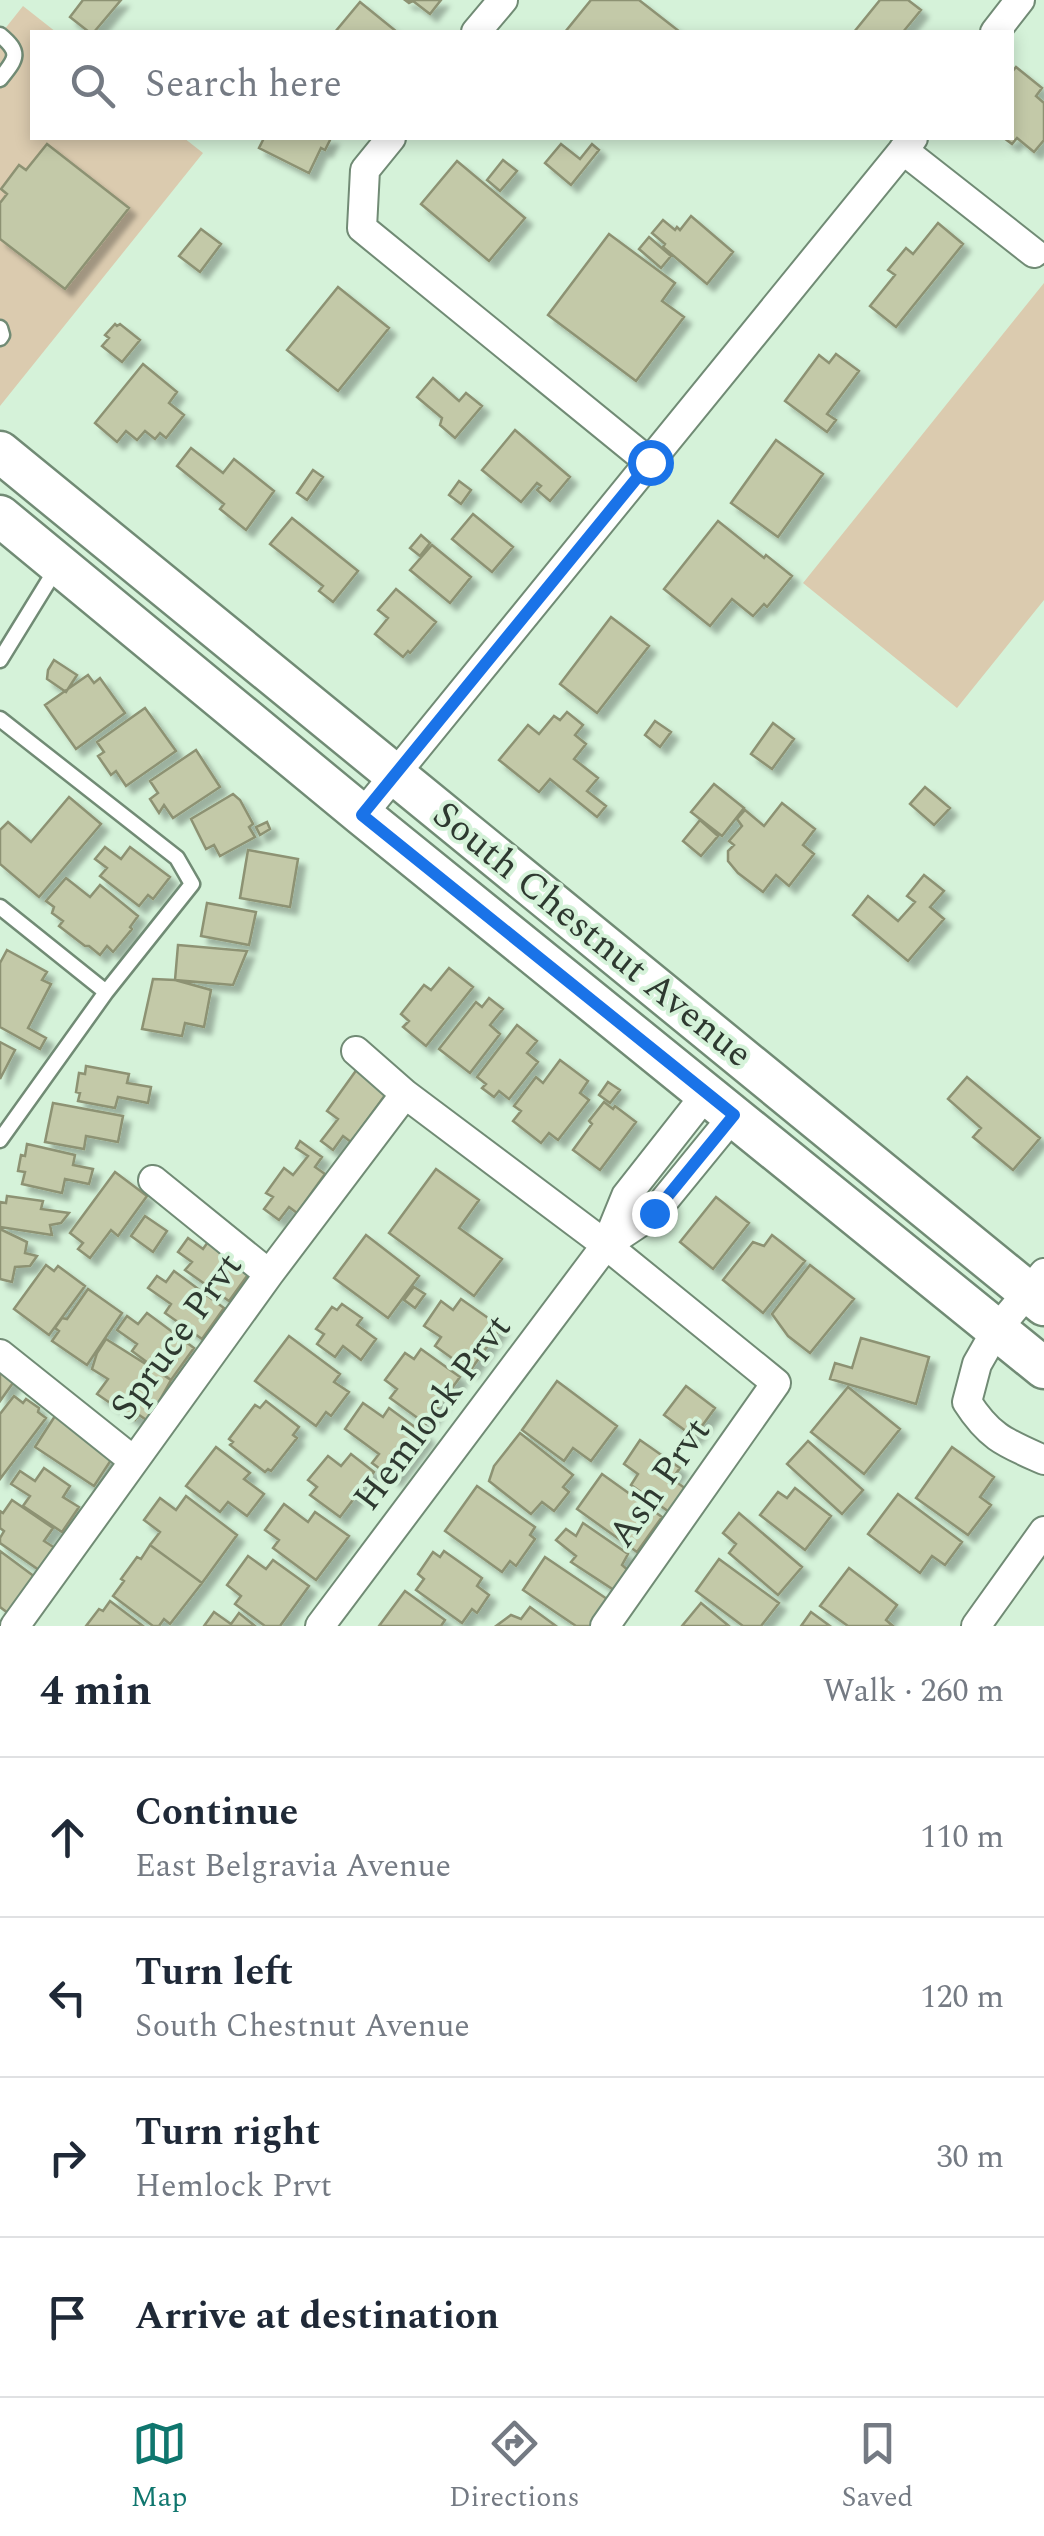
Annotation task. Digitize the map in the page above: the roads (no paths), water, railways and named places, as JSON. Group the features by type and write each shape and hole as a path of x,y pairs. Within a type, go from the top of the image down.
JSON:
{"main road":[{"name":"South Chestnut Avenue","path":"0,452 1039,1290"},
{"name":"South Chestnut Avenue","path":"0,516 1044,1368"}],"street":[{"path":"478,30 503,0"},
{"path":"997,30 1020,0"},
{"path":"390,140 365,170 362,228 650,462"},
{"path":"362,815 908,144 1034,253"},
{"path":"356,1051 405,1094 606,1245"},
{"name":"Spruce Prvt","path":"15,1626 269,1274 405,1094"},
{"name":"Hemlock Prvt","path":"320,1626 606,1245 626,1196 720,1104"},
{"path":"153,1180 269,1274"},
{"name":"Ash Prvt","path":"606,1245 776,1383 606,1626"},
{"path":"1039,1290 997,1330 977,1364 966,1402 981,1425 1004,1442 1044,1460"},
{"path":"0,1354 134,1461"},
{"path":"976,1626 1044,1531"}],"lane":[{"path":"0,35 15,51 11,65 0,79"},
{"path":"0,328 0,338"},
{"path":"0,660 60,564"},
{"path":"0,718 177,858 192,884 106,992 0,1140"},
{"path":"0,906 106,992"}]}
